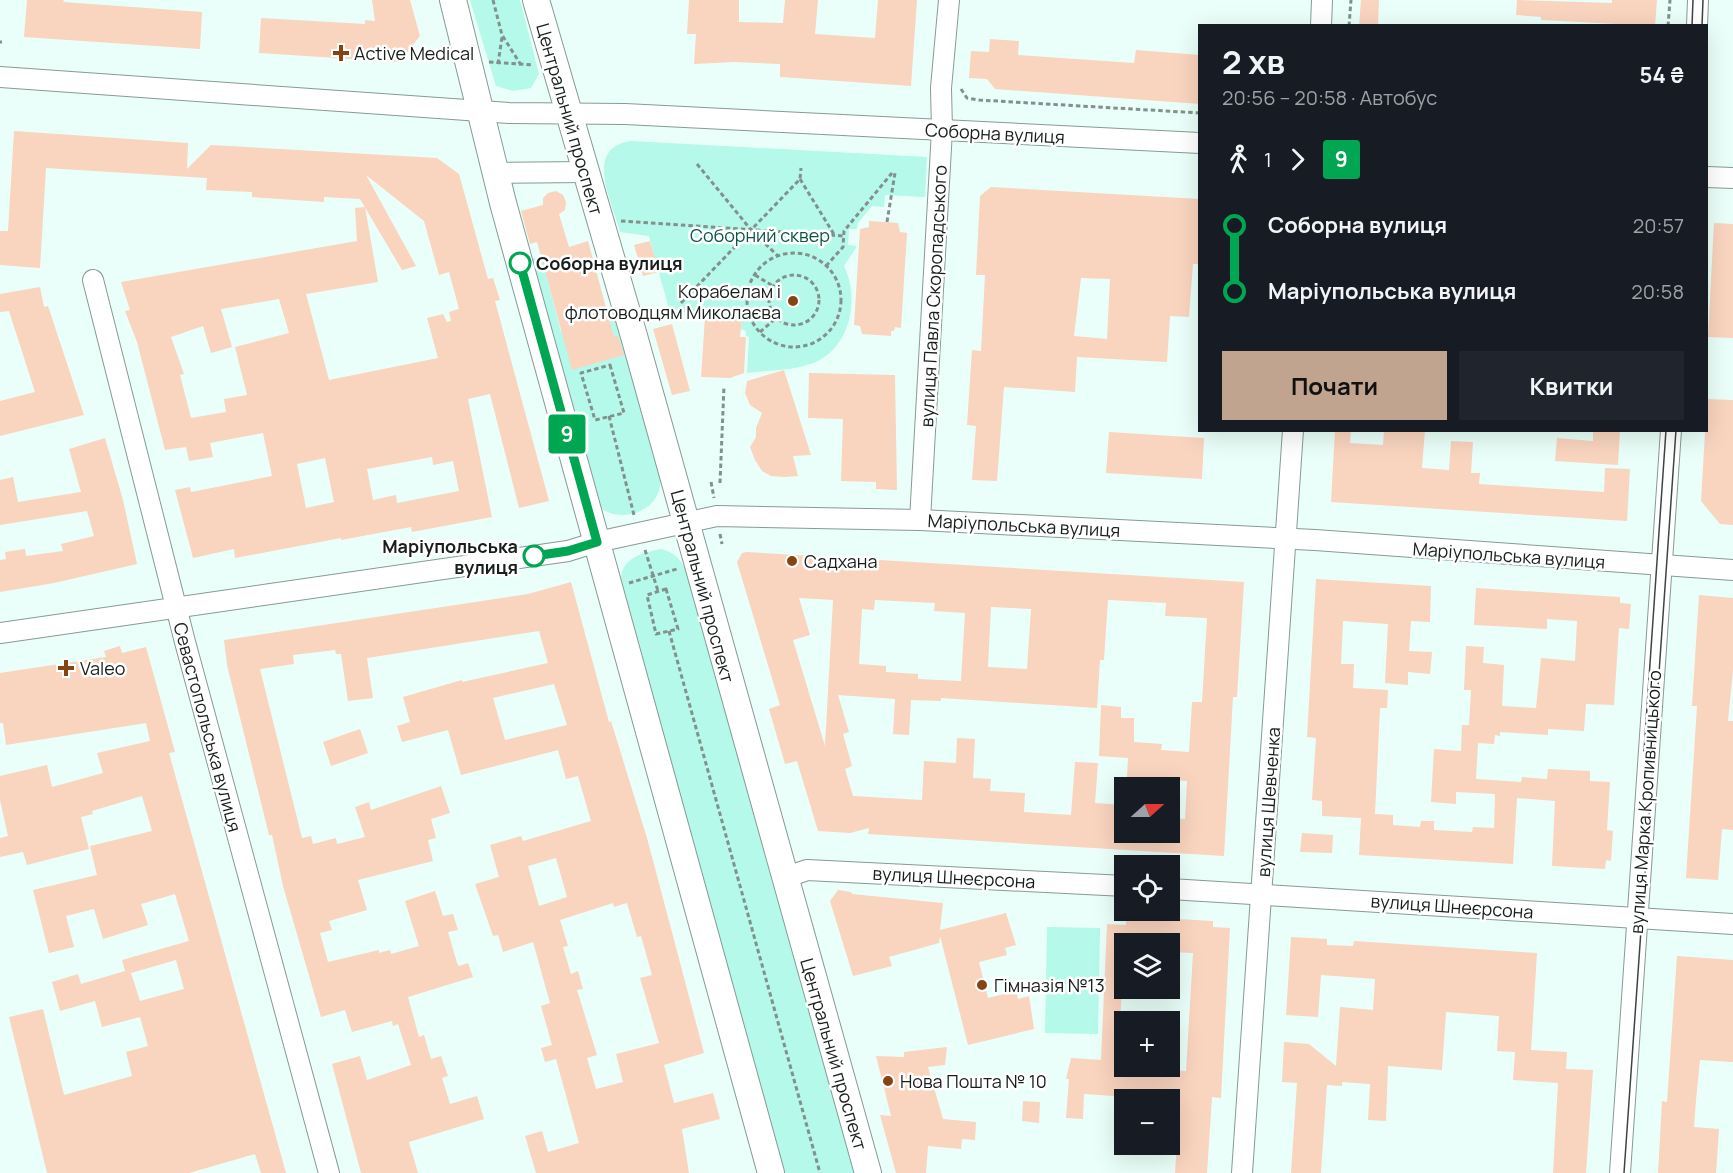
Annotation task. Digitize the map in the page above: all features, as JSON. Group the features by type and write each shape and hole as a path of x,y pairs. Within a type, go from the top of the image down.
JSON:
{"main road":[{"path":"453,0 495,173 771,1173"},
{"name":"Центральний проспект","path":"536,0 587,172 868,1173"}],"street":[{"name":"вулиця Павла Скоропадського","path":"920,520 942,130 941,88 949,0"},
{"path":"1321,24 1322,0"},
{"path":"1697,24 1698,0"},
{"name":"Соборна вулиця","path":"0,76 480,111 568,111 1198,144"},
{"path":"495,173 587,172"},
{"path":"1708,177 1733,178"},
{"name":"Севастопольська вулиця","path":"93,280 176,607 329,1173"},
{"name":"вулиця Шевченка","path":"1242,1173 1293,432"},
{"name":"вулиця Марка Кропивницького","path":"1620,1173 1671,432"},
{"name":"Маріупольська вулиця","path":"0,633 568,551 597,542 717,516 920,520 1286,539 1733,570"},
{"name":"вулиця Шнеєрсона","path":"784,878 807,870 1114,885"},
{"name":"вулиця Шнеєрсона","path":"1180,889 1733,924"}],"path":[{"path":"493,0 502,35 521,65"},
{"path":"1349,24 1351,0"},
{"path":"1668,24 1670,0"},
{"path":"498,64 502,35"},
{"path":"487,62 538,65"},
{"path":"961,89 967,98 980,100 1198,113"},
{"path":"697,164 752,231 777,256"},
{"path":"801,168 800,179 835,236"},
{"path":"826,266 843,247 844,231 894,173 888,222"},
{"path":"681,303 800,179"},
{"path":"621,221 844,236"},
{"path":"791,253 806,255 826,266 835,278 840,301 834,324 824,336 810,344 795,347 772,342 752,321 747,301 754,274 777,256 791,253"},
{"path":"754,274 774,286"},
{"path":"799,276 810,282 818,296 816,312 803,323 787,324 776,318 769,300 774,286 783,278 799,276"},
{"path":"760,332 776,318"},
{"path":"610,365 624,413 609,416 595,420 581,373 610,365"},
{"path":"720,483 724,386"},
{"path":"609,416 658,591"},
{"path":"621,586 685,567"},
{"path":"666,589 678,629 669,631 656,634 647,595 666,589"},
{"path":"669,631 820,1173"}],"green space":[{"path":"470,0 520,0 539,74 531,88 513,91 496,86"},
{"name":"Соборний сквер","path":"631,141 927,157 925,197 885,195 884,207 872,206 858,223 857,229 849,229 848,245 857,246 844,266 849,280 851,310 842,338 833,350 821,359 800,367 747,373 749,337 746,336 746,331 741,329 742,320 703,316 669,309 649,236 620,232 607,191 604,165 608,154 616,146"},
{"path":"541,256 561,332 615,317 660,479 655,499 640,511 620,515 601,508 531,259"},
{"path":"661,549 679,559 688,577 856,1173 784,1173 621,586 623,569 627,563 638,555"},
{"path":"1047,927 1100,928 1098,1034 1045,1033"}],"building":[{"path":"27,0 64,0 63,2 202,12 200,49 24,37"},
{"path":"372,0 410,0 420,36 399,62 259,53 261,18 365,24 365,20 375,21"},
{"path":"689,0 739,0 739,22 783,23 785,0 818,0 815,34 875,38 878,0 917,0 911,86 780,77 780,64 734,62 694,64 696,34 687,34"},
{"path":"1361,0 1379,0 1378,24 1359,24"},
{"path":"1517,0 1612,3 1612,0 1657,0 1655,24 1541,20 1541,17 1516,15"},
{"path":"990,39 1019,41 1018,55 1134,63 1136,50 1198,55 1198,104 995,89 987,79 969,78 971,51 989,52"},
{"path":"14,131 188,143 187,169 211,145 437,158 459,174 488,279 493,278 500,300 495,301 549,501 519,508 490,394 468,399 492,517 412,532 411,527 341,540 341,538 235,558 234,549 193,558 175,490 190,487 191,492 272,476 263,433 210,443 213,457 189,461 186,447 165,450 137,342 125,311 130,310 121,282 357,241 355,208 365,207 360,199 324,197 324,202 252,197 252,192 206,190 207,178 46,168 40,268 0,265 0,231 8,231","holes":["366,175 424,221 439,275 449,272 459,309 449,312 451,321 447,322 443,314 427,318 438,358 329,380 306,294 378,282 365,208 402,270 416,266","279,299 289,333 235,347 247,395 224,399 226,412 191,418 180,375 184,374 171,337 203,326 211,353 232,347 221,309","432,457 433,465 453,461 459,491 397,503 396,495 373,500 367,469","325,458 334,502 306,508 297,464"]},
{"path":"991,187 1198,199 1198,264 1193,264 1189,317 1170,316 1167,362 1077,357 1075,392 1004,387 997,481 972,480 976,426 967,425 972,350 981,351 985,275 976,275 980,196","holes":["1081,278 1110,279 1107,339 1074,336"]},
{"path":"556,191 563,195 566,202 565,210 559,214 569,247 588,241 614,337 618,336 624,355 572,370 537,242 530,244 521,211 543,205 543,198 548,193"},
{"path":"869,221 898,223 900,232 907,233 901,328 895,327 894,331 891,331 891,336 862,334 860,326 854,325 860,229 869,227"},
{"path":"1714,223 1733,224 1733,338 1708,337"},
{"path":"650,241 659,272 643,276 634,245"},
{"path":"40,287 44,307 48,306 84,415 0,436 0,401 35,392 9,311 0,312 0,294"},
{"path":"705,317 742,320 740,337 746,337 744,373 730,378 701,377"},
{"path":"672,324 690,391 672,395 653,329"},
{"path":"784,370 811,455 793,456 798,476 784,477 771,476 762,471 755,460 750,447 756,437 756,428 762,413 750,405 745,393 747,381"},
{"path":"809,373 895,375 897,490 876,489 876,482 841,481 843,419 808,418"},
{"path":"1708,399 1733,400 1733,525 1720,524 1701,501 1705,432 1708,432"},
{"path":"1109,432 1204,438 1202,479 1106,473"},
{"path":"1335,432 1351,432 1350,443 1383,445 1384,432 1425,432 1422,468 1449,470 1451,441 1473,442 1471,473 1480,473 1479,484 1604,492 1605,468 1630,469 1627,521 1331,502"},
{"path":"1593,432 1620,432 1618,465 1555,461 1557,438 1593,441"},
{"path":"105,438 123,500 137,564 54,583 0,592 0,560 6,559 5,552 25,549 26,556 63,551 61,544 94,536 87,511 0,525 0,480 13,477 18,502 81,492 69,449"},
{"path":"747,552 1244,582 1237,697 1233,697 1224,856 868,834 869,828 850,833 818,831 797,761 785,764 769,709 780,705 737,562 742,553","holes":["799,598 833,600 825,746 793,640 810,635","875,600 935,603 934,611 965,613 961,681 918,679 918,674 886,672 886,666 859,664 862,609 874,610","1108,600 1166,603 1165,616 1207,618 1202,702 1192,702 1189,752 1161,750 1162,744 1134,742 1134,718 1121,718 1121,707 1101,705 1099,756 1128,758 1127,777 1180,777 1180,781 1187,781 1185,819 1180,819 1180,843 1114,843 1114,804 1095,803 1098,763 1075,762 1071,815 1024,812 1025,793 990,791 991,779 973,778 975,739 957,738 956,763 924,761 922,800 853,796 845,769 852,766 843,734 849,732 838,695 895,699 893,734 909,735 911,700 941,701 941,698 1097,708 1100,660 1104,660","991,607 1031,609 1027,669 988,667"]},
{"path":"1316,579 1431,586 1430,622 1411,621 1409,651 1432,652 1430,674 1408,672 1408,685 1385,683 1388,624 1343,621 1341,664 1354,664 1353,688 1388,690 1387,708 1380,708 1375,814 1393,815 1393,825 1420,827 1421,821 1434,821 1434,830 1472,832 1473,827 1494,828 1495,794 1456,792 1456,804 1431,802 1434,749 1461,751 1462,725 1469,725 1471,690 1464,690 1466,646 1484,647 1483,663 1504,665 1502,706 1536,708 1541,658 1575,661 1577,621 1547,619 1547,629 1474,625 1476,588 1620,597 1620,603 1631,604 1629,629 1619,628 1614,705 1586,704 1584,731 1548,729 1548,735 1500,732 1500,736 1495,735 1494,744 1478,743 1476,779 1521,782 1522,777 1547,779 1548,769 1590,771 1590,781 1610,782 1607,830 1613,831 1611,861 1606,860 1605,869 1552,866 1555,801 1517,798 1513,864 1359,855 1361,818 1322,816 1322,801 1312,800 1316,738 1307,737"},
{"path":"571,582 609,722 611,721 647,838 704,1053 664,1065 674,1103 713,1093 720,1119 682,1129 689,1173 536,1173 525,1136 542,1131 548,1152 579,1143 556,1059 545,1062 541,1048 552,1045 541,1006 550,1003 533,942 503,952 498,935 493,936 475,884 499,877 490,845 521,836 523,841 591,821 578,776 566,779 558,750 461,775 448,730 402,742 397,726 410,722 403,697 462,680 462,682 548,663 539,631 367,658 373,698 348,701 341,654 336,654 335,650 293,655 294,664 260,669 302,838 311,836 313,844 336,838 337,844 365,837 355,807 369,802 371,810 441,786 450,813 431,819 436,838 428,840 433,861 358,880 367,910 329,921 332,930 320,933 328,962 379,950 379,953 390,950 391,954 419,946 405,901 435,891 443,916 453,914 458,930 448,932 457,963 459,966 468,963 473,977 408,997 419,1037 424,1035 431,1059 441,1056 448,1076 442,1078 450,1104 477,1096 484,1119 409,1142 418,1173 361,1173 332,1064 360,1056 367,1080 411,1065 398,1024 393,1026 392,1021 352,1032 345,1010 321,1017 283,886 272,835 269,835 227,665 224,640 528,594","holes":["554,684 567,725 505,740 493,698","556,858 567,897 539,906 528,866","613,903 614,907 627,903 637,937 641,936 652,975 640,978 659,1043 616,1054 623,1082 596,1089 587,1058 597,1055 577,990 583,989 578,971 571,974 563,947 568,946 560,920"]},
{"path":"1699,595 1733,598 1733,670 1728,721 1733,721 1733,830 1722,829 1718,880 1686,878 1697,706 1692,706"},
{"path":"120,646 122,653 146,647 175,752 169,753 286,1173 261,1173 255,1154 189,1173 47,1173 9,1017 43,1009 64,1095 132,1076 126,1052 148,1046 140,1017 102,1027 95,1001 60,1011 52,982 78,974 81,984 125,971 122,960 189,941 175,894 141,904 148,925 103,939 94,909 66,916 74,947 49,953 33,890 97,875 90,846 152,831 142,796 92,811 93,814 81,817 89,849 27,865 23,852 0,857 0,838 8,836 0,800 0,776 47,765 52,787 103,773 97,753 150,741 146,723 6,745 3,723 0,723 0,673 106,657 104,651","holes":["176,960 184,989 140,1001 131,973"]},
{"path":"360,729 368,753 331,766 323,742"},
{"path":"1302,833 1333,835 1332,853 1300,852"},
{"path":"838,890 852,894 943,903 940,930 1006,913 1016,945 1005,948 1007,955 979,962 988,998 1016,991 1018,999 1029,996 1034,1029 968,1045 940,936 939,943 889,957 892,966 853,976 830,901"},
{"path":"1180,919 1213,921 1213,927 1230,928 1221,1098 1212,1097 1207,1173 1175,1173 1176,1155 1180,1155 1180,1089 1114,1089 1114,1096 1084,1094 1083,1119 1066,1118 1069,1079 1066,1079 1071,1058 1101,1060 1107,924 1126,925 1126,921 1180,921","holes":["1114,933 1180,933 1180,952 1193,953 1186,1071 1180,1071 1180,1077 1114,1077 1114,1011 1121,1011 1121,999 1114,999"]},
{"path":"1291,937 1327,939 1327,945 1353,946 1354,941 1537,953 1531,1050 1567,1052 1566,1069 1593,1070 1586,1173 1553,1173 1558,1083 1513,1080 1515,1052 1497,1051 1499,1016 1446,1012 1442,1070 1388,1066 1386,1121 1368,1120 1370,1084 1342,1082 1342,1086 1327,1085 1321,1173 1291,1173 1297,1083 1282,1082 1284,1042 1309,1044 1336,1066 1340,1007 1373,1010 1375,979 1321,975 1318,1017 1286,1015"},
{"path":"1677,956 1733,960 1733,1062 1700,1060 1696,1100 1694,1127 1719,1129 1716,1173 1658,1173 1662,1101 1667,1102"},
{"path":"947,1047 945,1065 928,1067 943,1119 976,1122 975,1140 962,1139 961,1149 928,1146 926,1173 896,1173 880,1115 891,1116 876,1056 904,1057 904,1052"},
{"path":"1023,1101 1040,1102 1039,1123 1022,1121"}],"tram line":[{"path":"1692,24 1693,0"},
{"path":"1702,24 1703,0"},
{"path":"1644,751 1666,432"},
{"path":"1624,1173 1676,432"}],"bus line":[{"name":"9","path":"520,263 597,542 568,551 534,556"}],"place":[{"name":"Active Medical","path":"341,53"},
{"name":"Соборна вулиця","path":"520,263"},
{"name":"Корабелам і флотоводцям Миколаєва","path":"793,301"},
{"name":"Маріупольська вулиця","path":"534,556"},
{"name":"Садхана","path":"792,561"},
{"name":"Valeo","path":"66,668"},
{"name":"Гімназія №13","path":"982,985"},
{"name":"Нова Пошта № 10","path":"888,1081"}]}
